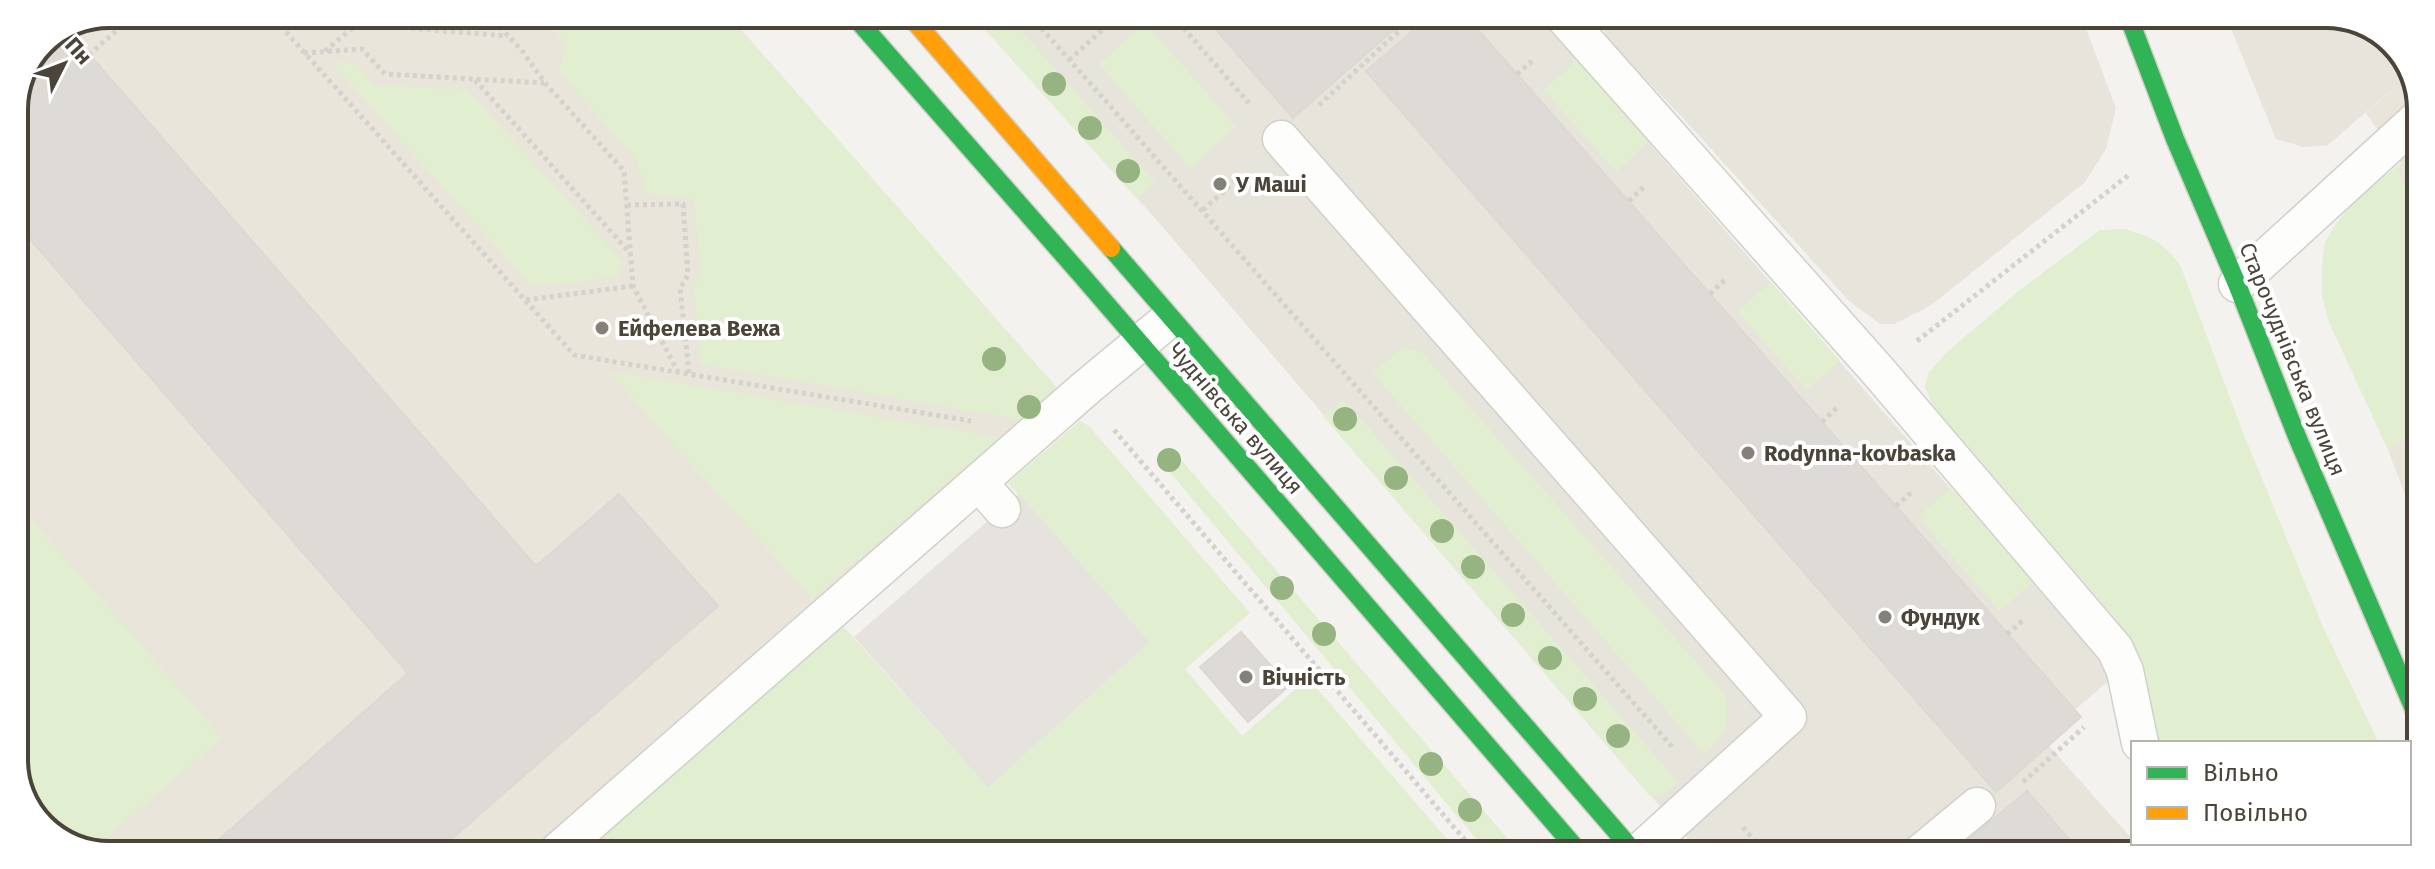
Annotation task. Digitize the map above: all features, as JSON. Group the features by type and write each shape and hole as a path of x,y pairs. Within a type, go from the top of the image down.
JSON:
{"main road":[{"name":"Чуднівська вулиця","path":"864,28 1570,841"},
{"name":"Чуднівська вулиця","path":"920,28 1626,841"},
{"name":"Старочуднівська вулиця","path":"2133,28 2298,439 2407,693"}],"lane":[{"path":"1574,28 1878,371 2115,649 2125,671 2140,741"},
{"path":"2237,284 2407,129"},
{"path":"1281,139 1788,717 1649,841"},
{"path":"570,841 990,496 1037,432 1172,316"},
{"path":"1935,841 1977,806"}],"path":[{"path":"89,55 119,28"},
{"path":"282,28 574,355 1037,432"},
{"path":"324,51 352,28"},
{"path":"407,28 508,36"},
{"path":"501,28 624,171 633,286 678,373"},
{"path":"1041,28 1682,758"},
{"path":"1069,60 1105,28"},
{"path":"1184,28 1281,139"},
{"path":"304,53 362,49 385,74 545,83"},
{"path":"474,79 631,254"},
{"path":"1878,371 2175,139"},
{"path":"627,205 683,204 688,275 680,288 689,373"},
{"path":"526,300 633,286"},
{"path":"1082,392 1466,841"},
{"path":"1977,806 2000,801 2129,688"},
{"path":"1739,822 1754,841"}],"shaded area":[{"path":"109,28 739,28 1057,388 1057,394 731,683 547,841 109,841 73,833 52,817 34,791 28,765 28,109 34,78 52,52 78,34"},
{"path":"984,28 1435,28 1438,32 1442,28 1549,28 2107,668 2111,679 2042,738 2131,841 1690,841 1153,216"},
{"path":"1603,28 2086,28 2116,108 2106,149 2085,182 1930,306 1894,324 1880,324 1849,301 1608,40"},
{"path":"2231,28 2326,28 2352,32 2375,45 2399,73 2402,81 2328,145 2304,147 2276,139"},
{"path":"2402,81 2407,104 2407,192 2398,172 2401,163 2366,113"},
{"path":"2407,437 2407,499 2388,450"},
{"path":"1019,494 1150,642 988,788 854,637"}],"green space":[{"path":"552,28 739,28 1057,388 1022,420 700,364 694,287 701,274 694,199 646,194 637,161 559,71 565,43"},
{"path":"984,28 1019,28 1155,182 1137,199"},
{"path":"1139,28 1149,28 1236,126 1191,169 1099,64"},
{"path":"1577,60 1649,141 1616,172 1544,90"},
{"path":"331,62 356,64 375,85 468,90 624,263 617,277 532,287"},
{"path":"2401,163 2398,172 2407,192 2407,436 2388,450 2329,322 2322,296 2325,242 2337,222 2358,198"},
{"path":"2124,229 2143,235 2169,251 2181,267 2244,435 2324,629 2378,741 2156,741 2129,640 2115,618 1932,404 1925,387 1929,372 1947,352 2020,290 2100,230"},
{"path":"1771,282 1840,361 1807,390 1738,312"},
{"path":"1403,347 1421,352 1726,696 1725,729 1704,754 1373,373"},
{"path":"608,371 1000,437 812,599"},
{"path":"1344,400 1678,782 1661,794 1649,795 1323,416"},
{"path":"1080,421 1089,426 1250,613 1185,669 1242,736 1308,678 1449,841 595,841 843,626 988,788 1150,642 1008,483"},
{"path":"1171,448 1510,841 1478,841 1158,458"},
{"path":"1951,488 2033,582 2000,611 1918,517"},
{"path":"28,515 222,738 104,840 73,833 45,809 34,791 28,765"}],"building":[{"path":"1214,28 1395,28 1293,118"},
{"path":"1416,28 1477,28 2081,717 1996,792 1366,71"},
{"path":"74,36 536,566 619,494 718,606 449,841 217,841 408,673 28,237 30,93 42,64 52,52"},
{"path":"1241,632 1289,686 1248,722 1200,667"},
{"path":"2027,791 2071,841 1967,841"}],"traffic: fast":[{"path":"865,28 1570,841"},
{"path":"2133,28 2298,439 2407,693"},
{"path":"1111,248 1625,841"}],"traffic: slow":[{"path":"920,28 1111,248"}],"place":[{"name":"У Маші","path":"1220,184"},
{"name":"Ейфелева Вежа","path":"602,328"},
{"name":"Rodynna-kovbaska","path":"1748,453"},
{"name":"Фундук","path":"1885,617"},
{"name":"Вічність","path":"1246,677"}]}
